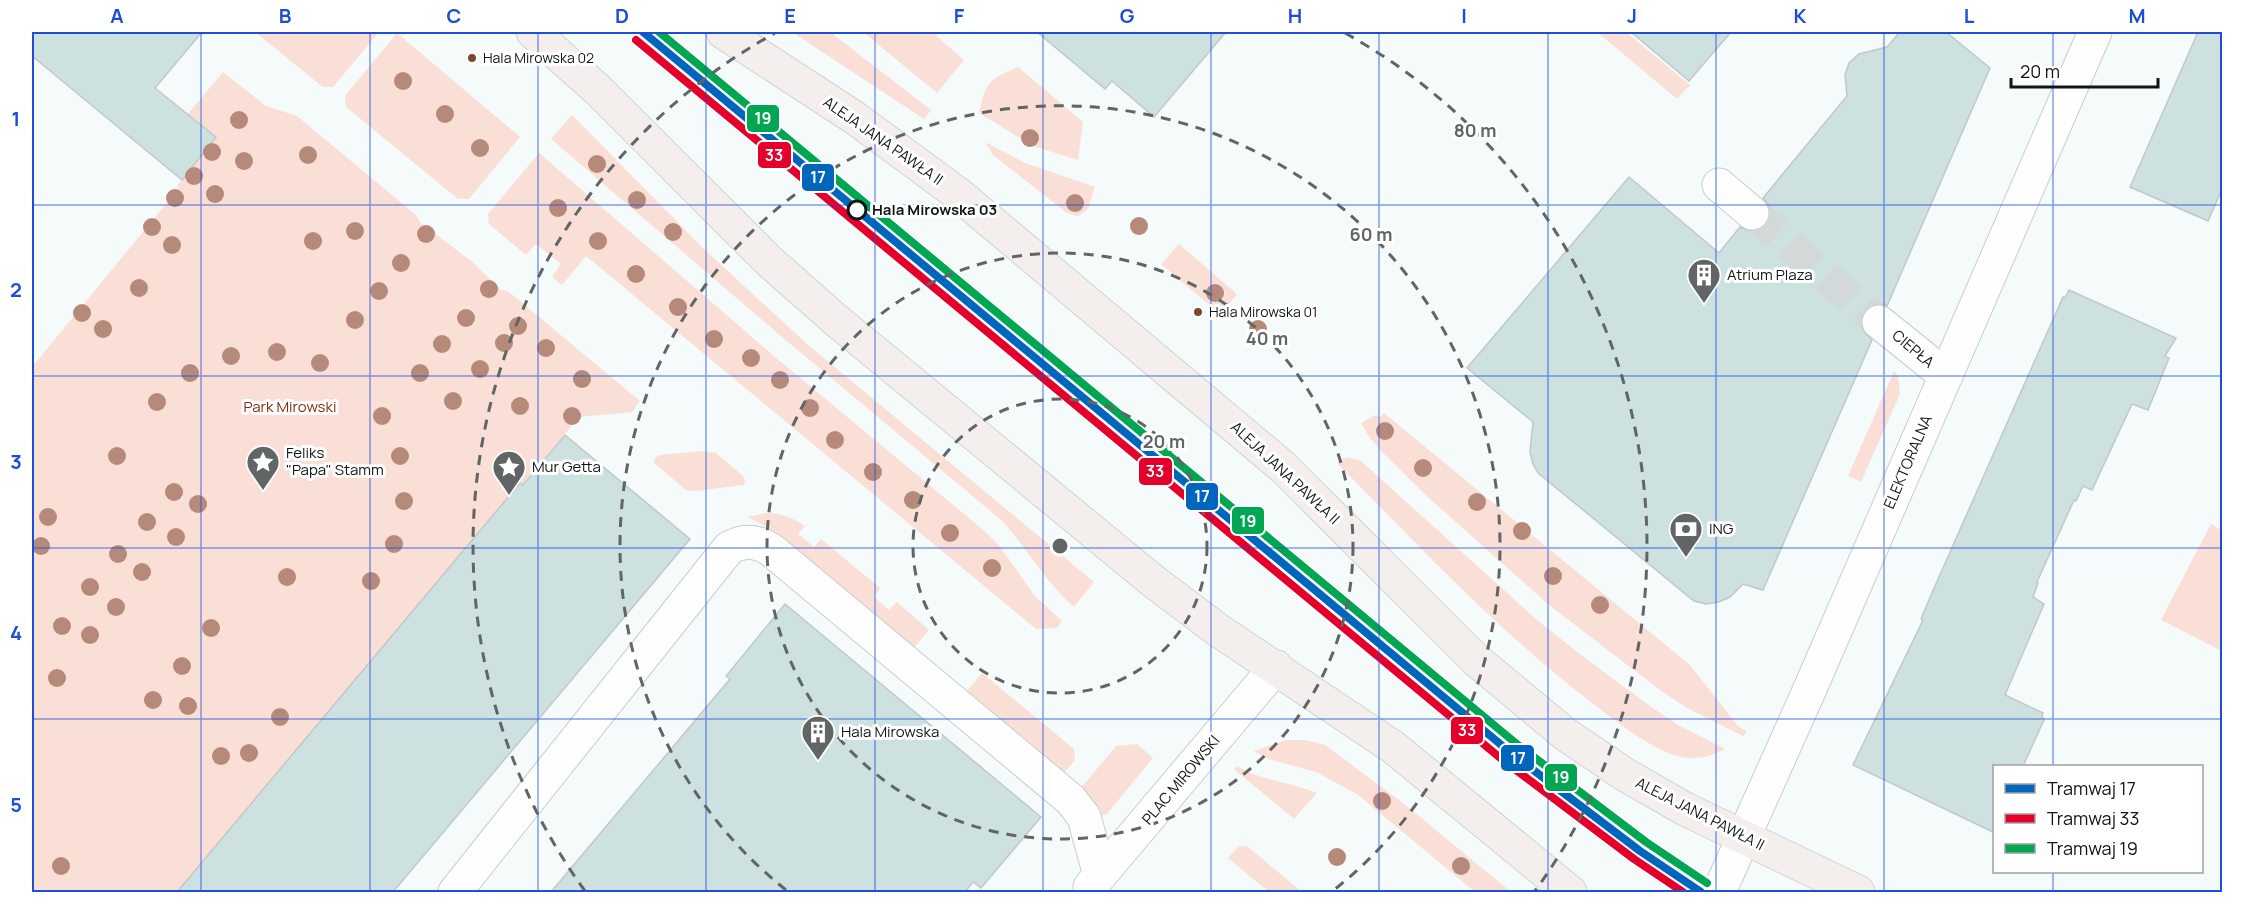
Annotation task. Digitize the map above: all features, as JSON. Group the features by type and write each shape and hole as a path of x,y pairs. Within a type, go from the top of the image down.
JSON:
{"main road":[{"path":"533,32 589,82 727,220 801,290 1153,581 1218,630 1393,747 1570,892"},
{"name":"ALEJA JANA PAWŁA II","path":"723,32 855,118 958,194 1283,467 1475,659 1540,714 1596,756 1654,792 1858,892"}],"street":[{"name":"ELEKTORALNA","path":"1719,892 2095,32"},
{"path":"1719,185 1752,213"},
{"name":"CIEPŁA","path":"1880,321 1946,376"},
{"path":"455,892 729,548 736,544 755,542 766,546 784,560 1071,800 1084,817 1092,884"},
{"name":"PLAC MIROWSKI","path":"1092,884 1276,667"}],"green space":[{"path":"255,32 379,32 333,87 323,87"},
{"path":"792,32 830,32 931,110 924,119"},
{"path":"863,32 932,32 964,60 937,93"},
{"path":"1597,32 1626,32 1690,85 1677,99"},
{"path":"397,33 520,137 469,199 458,199 346,107 345,96"},
{"path":"1018,67 1083,122 1078,160 1033,146 979,113 984,94 990,83 1000,75"},
{"name":"Park Mirowski","path":"223,72 266,106 297,116 416,215 421,223 471,261 500,289 509,292 640,401 632,412 579,417 522,485 520,483 177,892 32,892 32,367 179,188 177,186 216,138 190,116 166,140"},
{"path":"572,115 704,249 808,345 1094,582 1074,607 1063,597 1000,519 788,342 551,139"},
{"path":"985,142 1025,163 1095,187 1088,209 1078,216 1067,213 993,155"},
{"path":"539,153 775,357 981,528 999,545 1034,595 1062,621 1057,628 1036,629 586,256 562,285 552,277 561,264 536,244 526,255 489,224 488,214"},
{"path":"1179,244 1237,294 1221,315 1161,264"},
{"path":"1894,371 1898,376 1900,394 1861,482 1848,476"},
{"path":"1384,413 1690,665 1738,726 1747,732 1743,736 1687,708 1549,605 1429,498 1382,452 1361,423 1376,415 1380,417"},
{"path":"702,451 716,453 742,475 745,480 744,485 686,490 654,463 655,458 660,455"},
{"path":"1346,457 1361,461 1537,620 1585,658 1678,725 1725,749 1714,754 1690,758 1665,752 1643,740 1592,703 1524,647 1429,557 1337,463"},
{"path":"766,513 786,516 805,526 798,534 814,547 821,539 880,588 874,597 889,610 897,602 929,630 913,649 767,527 747,517"},
{"path":"2211,524 2222,531 2222,651 2161,620"},
{"path":"982,673 1074,749 1075,760 1062,775 964,694"},
{"path":"1286,740 1305,740 1325,745 1403,803 1511,892 1475,892 1357,794 1316,772 1268,759 1254,751"},
{"path":"1137,744 1153,758 1107,814 1100,816 1081,788 1116,746"},
{"path":"1237,766 1256,775 1317,793 1294,819 1234,769"},
{"path":"1247,846 1302,892 1269,892 1228,858 1238,847"}],"building":[{"path":"32,32 202,32 155,88 216,137 182,180 32,56"},
{"path":"1037,32 1226,32 1154,117 1112,81 1105,89"},
{"path":"1631,32 1731,32 1689,81"},
{"name":"Atrium Plaza","path":"1900,32 1946,32 1990,68 1887,306 1881,303 1872,305 1865,310 1861,319 1862,329 1872,340 1763,590 1743,584 1730,597 1719,602 1706,604 1694,601 1538,473 1530,452 1533,422 1467,368 1629,177 1719,253 1740,227 1749,231 1759,230 1766,226 1770,217 1770,207 1763,198 1847,96 1845,75 1849,63 1859,54 1887,47"},
{"path":"2198,32 2223,32 2223,187 2208,221 2130,187"},
{"path":"2069,290 2176,338 2165,356 2169,358 2148,410 2132,404 2092,490 2083,486 2076,501 2074,500 2037,582 2033,597 2044,604 2005,695 2043,713 2044,720 2023,765 1993,765 1993,832 1853,765 1923,620 1921,619 1931,595 2063,297 2065,298"},
{"path":"565,435 690,539 393,892 177,892 520,483 523,485"},
{"name":"Hala Mirowska","path":"785,604 1041,817 981,888 973,882 965,892 551,892 730,679 726,676"}],"tunnel":[{"path":"1752,213 1879,322"}],"tram line":[{"name":"17","path":"643,32 1511,753 1640,851 1701,892"},
{"name":"19","path":"659,32 1518,745 1646,842 1707,883"},
{"name":"33","path":"636,40 1504,761 1634,859 1683,892"}],"place":[{"name":"Hala Mirowska 02","path":"472,58"},
{"name":"Hala Mirowska 03","path":"857,210"},
{"name":"Atrium Plaza","path":"1704,304"},
{"name":"Hala Mirowska 01","path":"1198,312"},
{"name":"Feliks \"Papa\" Stamm","path":"263,491"},
{"name":"Mur Getta","path":"509,496"},
{"name":"ING","path":"1686,558"},
{"name":"Hala Mirowska","path":"818,761"}]}
